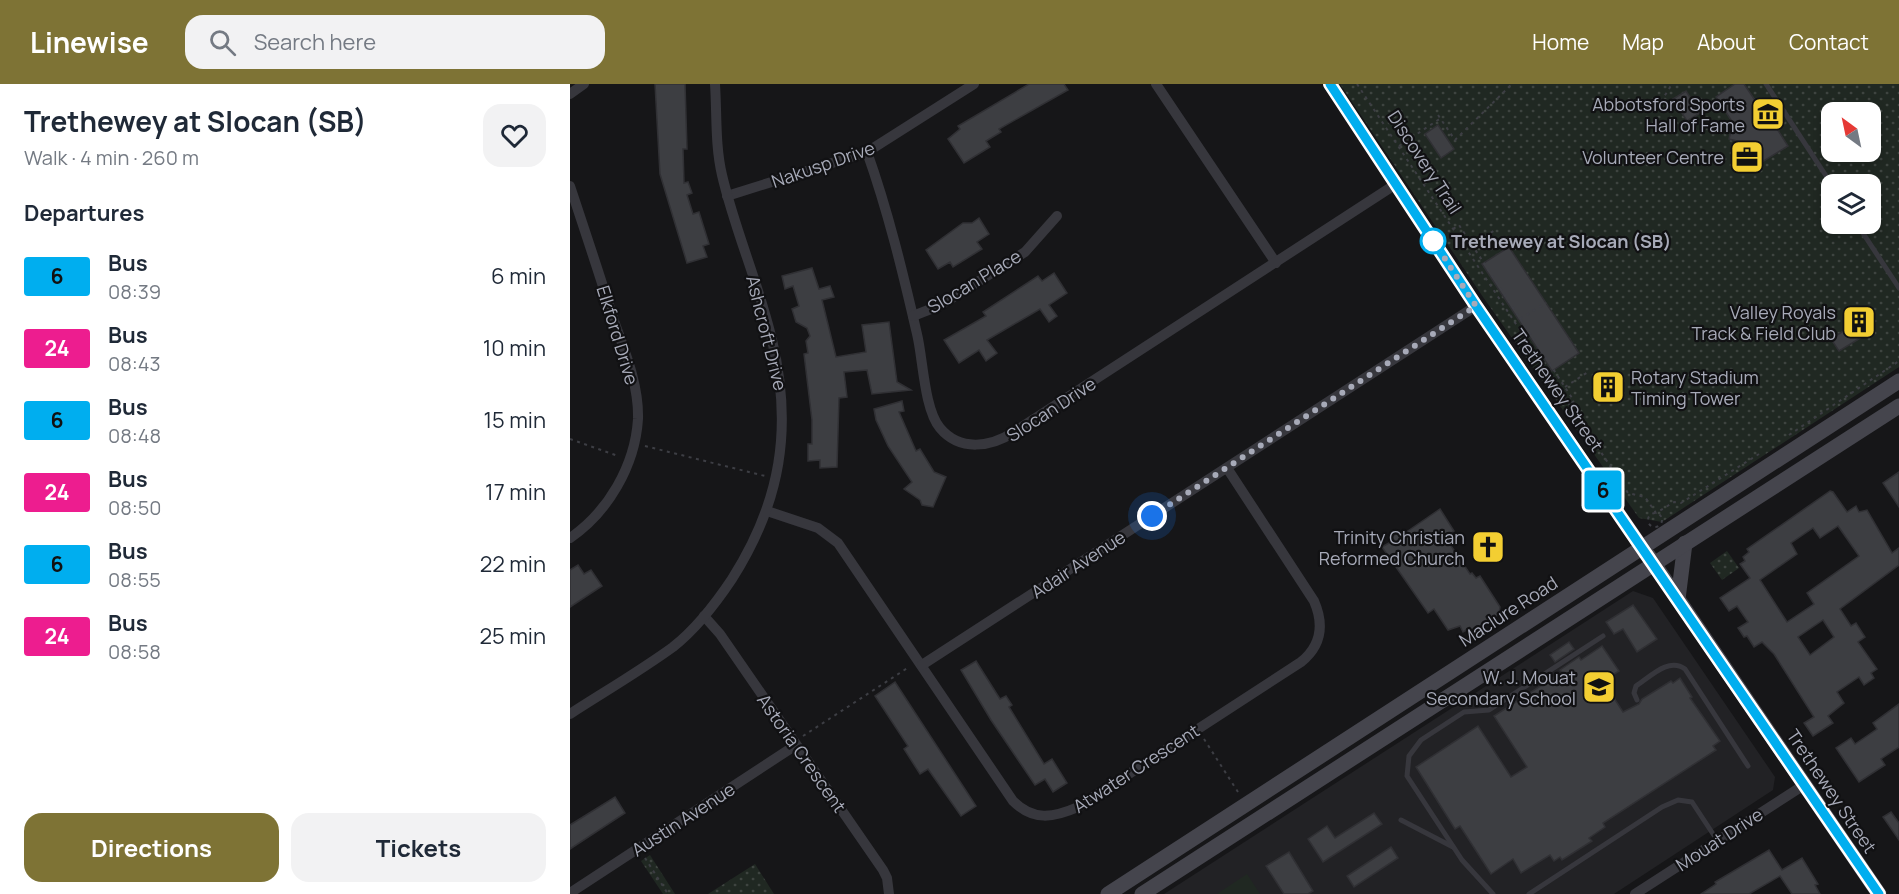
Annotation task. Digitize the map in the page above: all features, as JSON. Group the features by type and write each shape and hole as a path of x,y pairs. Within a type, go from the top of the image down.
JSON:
{"main road":[{"name":"Maclure Road","path":"1108,894 1899,381"},
{"path":"1142,894 1899,406"},
{"path":"1678,599 1685,543"},
{"name":"Trethewey Street","path":"1643,547 1879,894"}],"street":[{"path":"570,94 584,84"},
{"name":"Ashcroft Drive","path":"570,714 673,646 704,616 736,572 767,511 777,479 782,447 784,400 772,339 728,196 719,151 715,84"},
{"name":"Nakusp Drive","path":"728,196 867,152 975,84"},
{"path":"1156,84 1276,263"},
{"name":"Trethewey Street","path":"1330,84 1476,306 1643,547"},
{"name":"Slocan Drive","path":"867,152 891,228 913,316 932,411 939,427 961,443 982,445 998,442 1396,184"},
{"name":"Elkford Drive","path":"570,186 631,370 638,418 629,459 608,502 591,522 570,538"},
{"name":"Slocan Place","path":"913,316 941,305 1025,252 1057,216"},
{"name":"Adair Avenue","path":"920,663 1476,306"},
{"name":"Atwater Crescent","path":"767,511 829,534 1013,801 1021,809 1036,817 1056,815 1078,807 1308,656 1315,646 1321,626 1314,601 1227,468"},
{"name":"Astoria Crescent","path":"704,616 720,634 884,870 888,878 889,894"},
{"name":"Austin Avenue","path":"570,893 795,744"},
{"name":"Mouat Drive","path":"1635,894 1804,785"}],"lane":[{"path":"1766,84 1825,174"},
{"path":"1864,234 1899,288"},
{"path":"1493,894 1453,847 1407,776 1409,756 1421,740 1464,712 1489,710 1603,636"},
{"path":"1637,700 1634,693 1636,686 1669,664 1678,664 1685,669 1748,766"},
{"path":"1529,894 1662,807 1678,800 1692,802 1718,840"},
{"path":"1401,820 1453,847"}],"path":[{"name":"Discovery Trail","path":"1357,84 1628,494 1645,497 1656,513 1661,521 1655,526 1649,524 1648,519 1651,514 1656,513 1674,502 1681,503 1768,449"},
{"path":"1399,146 1440,117 1455,140 1512,84"},
{"path":"1657,108 1672,84"},
{"path":"1453,229 1459,225 1574,401 1569,405"},
{"path":"1472,245 1495,230"},
{"path":"1520,319 1546,303"},
{"path":"1786,436 1899,362"},
{"path":"1565,387 1588,372"},
{"path":"570,439 629,459"},
{"path":"634,443 777,479"},
{"path":"795,744 920,663"},
{"path":"1197,729 1246,805"},
{"path":"639,848 669,894"}],"shaded area":[{"path":"1340,84 1899,84 1899,367 1662,522 1639,518 1483,297"},
{"path":"1727,551 1739,568 1722,580 1710,563"},
{"name":"W. J. Mouat Secondary School","path":"1633,591 1653,598 1775,777 1773,790 1614,894 1164,894"},
{"path":"650,855 675,894 663,894 641,861"},
{"path":"755,864 774,894 708,894"},
{"path":"1247,874 1260,894 1217,894"}],"building":[{"path":"655,84 685,84 687,149 683,149 684,183 688,182 692,193 687,195 693,214 699,212 709,244 703,246 707,257 687,263 660,174"},
{"path":"1029,84 1064,84 1068,90 999,129 1001,132 986,141 990,147 964,163 948,139 960,129 958,126"},
{"path":"1735,84 1744,84 1759,106 1774,110 1772,121 1788,146 1754,167 1737,141 1729,139 1733,123 1716,97"},
{"path":"1686,91 1700,113 1687,121 1673,99"},
{"path":"1438,125 1454,149 1441,158 1425,134"},
{"path":"979,218 989,234 977,242 982,249 953,267 950,262 938,269 926,250 963,223 972,223"},
{"path":"1509,247 1579,353 1552,371 1482,264"},
{"path":"812,268 819,289 830,286 834,297 822,300 836,357 866,352 862,325 889,322 897,382 911,390 872,394 867,370 844,372 847,397 839,398 837,467 820,468 820,460 808,461 808,444 812,444 812,420 804,354 808,353 806,341 810,336 807,328 796,322 792,309 799,306 793,286 785,289 782,276"},
{"path":"1054,273 1067,293 1049,305 1057,316 1049,322 1040,309 987,340 997,353 986,361 979,350 959,363 944,340 986,316 983,312 1038,276 1042,281"},
{"path":"1856,307 1872,331 1839,351 1831,339 1854,324 1846,313"},
{"path":"902,401 904,411 899,412 916,451 920,449 934,472 946,477 933,507 922,505 920,500 904,489 912,482 888,446 876,420 874,409"},
{"path":"1899,472 1899,507 1883,483"},
{"path":"1830,491 1847,512 1856,506 1859,512 1867,510 1892,553 1899,548 1899,565 1840,609 1851,626 1856,623 1865,637 1858,642 1877,669 1871,673 1874,678 1864,685 1859,677 1837,692 1844,703 1828,716 1833,723 1813,736 1804,723 1814,717 1774,654 1762,642 1754,647 1747,636 1744,637 1738,628 1748,622 1737,606 1729,611 1720,598 1750,578 1740,564 1745,561 1743,557 1749,552 1747,549","holes":["1838,526 1859,556 1807,593 1814,604 1787,622 1760,580 1797,554 1791,543 1813,528 1820,538","1823,620 1834,637 1810,655 1798,637"]},
{"path":"1440,509 1454,531 1445,537 1470,574 1472,573 1476,578 1480,576 1500,607 1499,614 1476,630 1468,629 1463,632 1460,626 1448,630 1434,609 1428,613 1382,547 1394,540 1392,537 1400,531 1402,535"},
{"path":"578,565 584,574 591,570 602,586 570,607 570,570"},
{"path":"1633,605 1657,639 1637,652 1623,629 1614,634 1606,622"},
{"path":"1569,642 1574,649 1555,662 1550,655"},
{"path":"1602,646 1619,671 1603,681 1623,712 1639,704 1642,699 1671,681 1673,683 1680,678 1692,697 1690,698 1720,741 1713,746 1716,750 1603,823 1605,827 1589,838 1592,841 1562,860 1560,857 1554,861 1550,855 1521,873 1513,859 1491,874 1460,826 1455,829 1416,767 1478,726 1511,777 1527,767 1494,716 1562,672 1560,670 1579,657 1581,660"},
{"path":"976,661 1000,699 1006,696 1012,705 1009,707 1044,764 1052,759 1067,783 1053,792 1045,779 1035,785 991,720 961,670"},
{"path":"895,682 976,806 961,816 928,769 920,774 904,749 908,746 875,696"},
{"path":"1899,704 1899,747 1881,759 1885,765 1859,782 1836,748 1851,738 1855,744 1877,729 1873,723"},
{"path":"615,797 625,813 570,849 570,825"},
{"path":"1891,812 1899,823 1899,840 1883,817"},
{"path":"1374,813 1382,824 1323,862 1308,839 1327,826 1335,838"},
{"path":"1391,847 1398,858 1354,887 1347,876"},
{"path":"1769,850 1782,870 1802,858 1818,884 1815,885 1820,894 1792,894 1780,876 1749,894 1701,894 1716,884 1715,882"},
{"path":"1289,852 1313,891 1308,894 1284,894 1266,866"}],"bus line":[{"name":"6","path":"1330,84 1476,306 1575,447 1879,894"}],"place":[{"name":"Abbotsford Sports Hall of Fame","path":"1768,114"},
{"name":"Volunteer Centre","path":"1747,157"},
{"name":"Trethewey at Slocan (SB)","path":"1433,241"},
{"name":"Valley Royals Track & Field Club","path":"1859,322"},
{"name":"Rotary Stadium Timing Tower","path":"1608,387"},
{"name":"Trinity Christian Reformed Church","path":"1488,547"},
{"name":"W. J. Mouat Secondary School","path":"1599,687"}],"route":[{"path":"1152,516 1476,306 1430,236 1433,241"}]}
